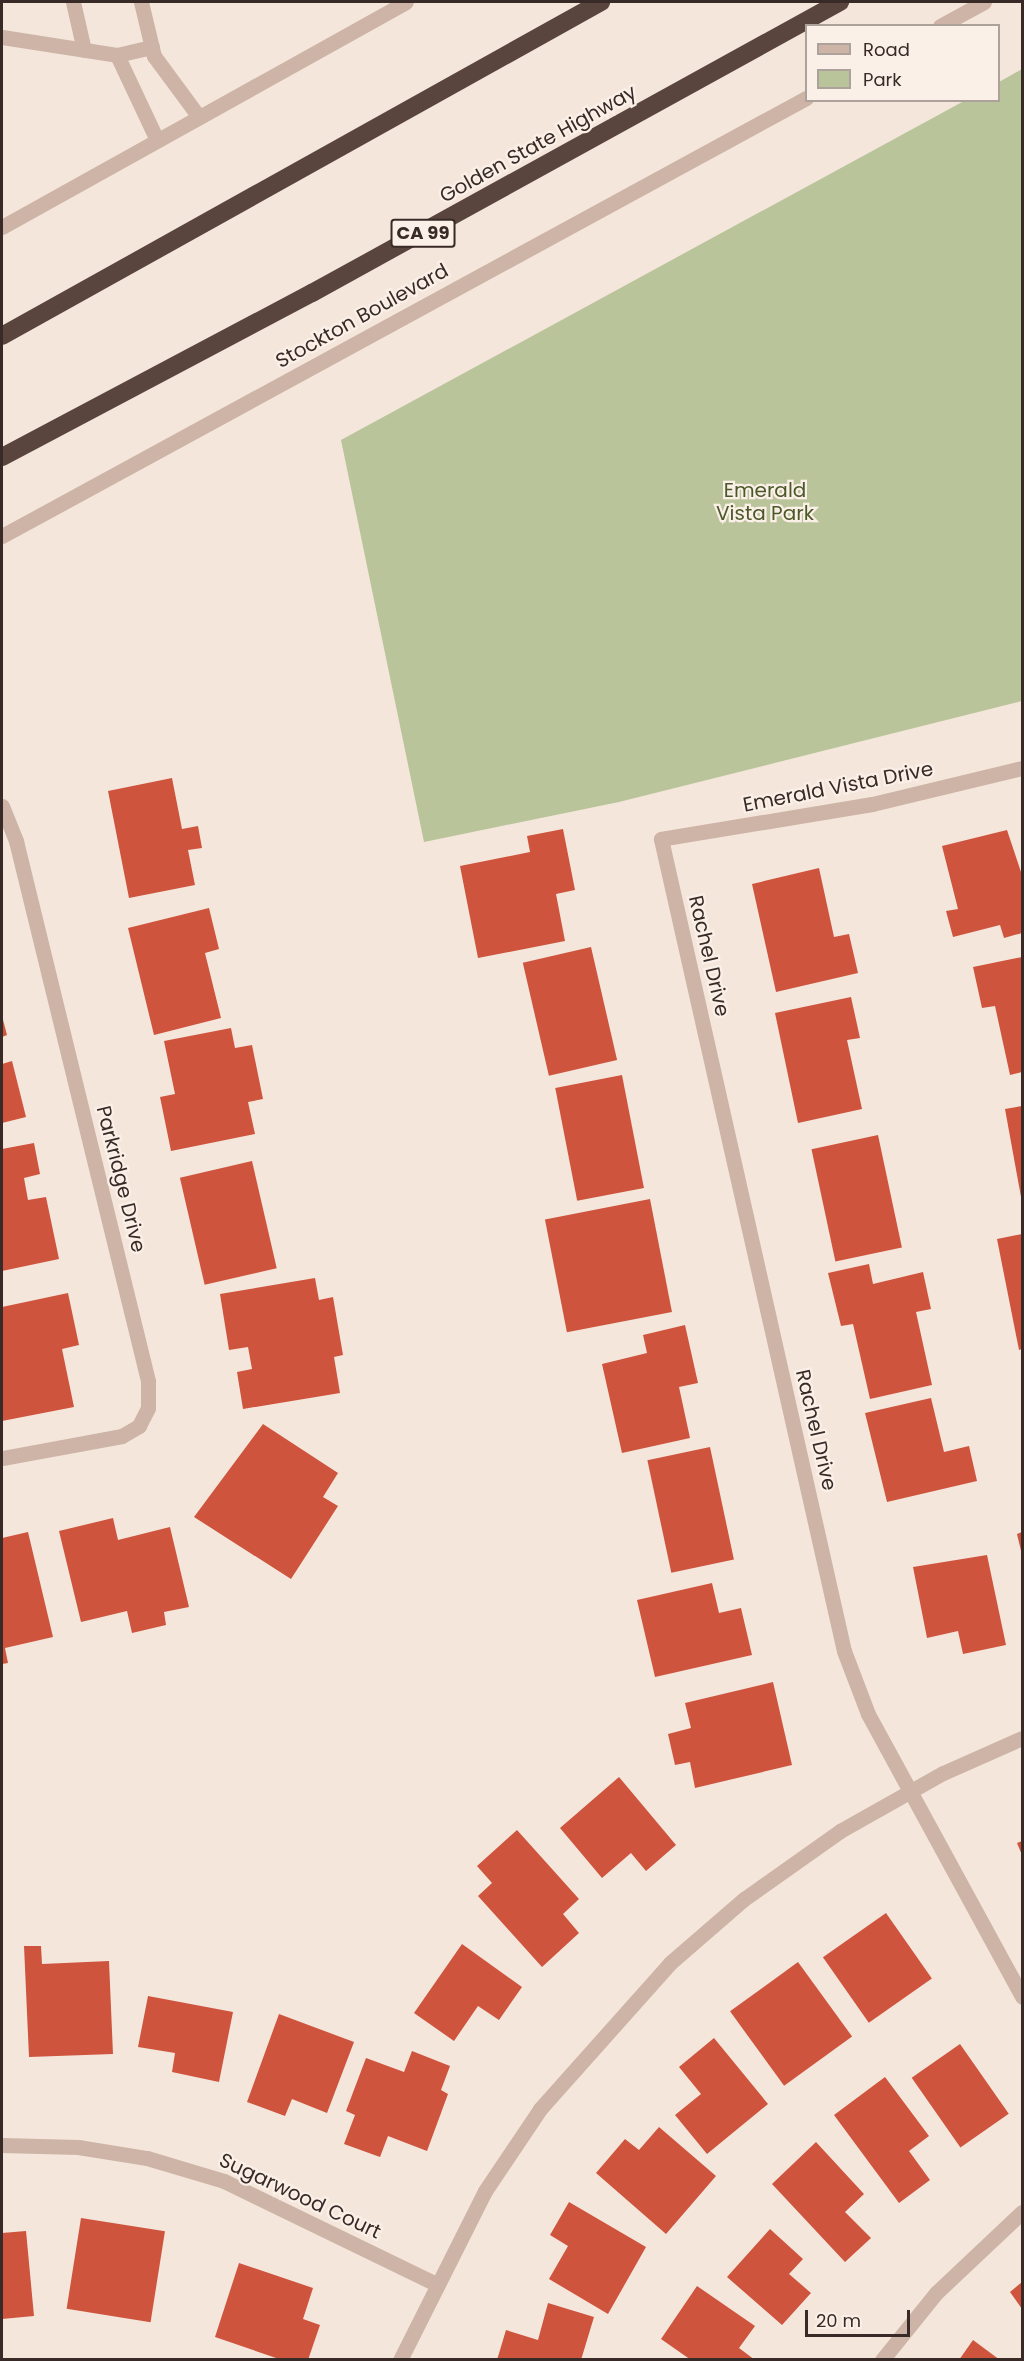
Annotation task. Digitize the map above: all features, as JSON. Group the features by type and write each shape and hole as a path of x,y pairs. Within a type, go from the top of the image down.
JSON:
{"highway":[{"path":"2,336 601,2"},
{"name":"Golden State Highway","path":"2,457 322,288 840,2"}],"street":[{"path":"73,2 84,50"},
{"path":"141,2 152,47 199,117"},
{"path":"2,227 406,2"},
{"path":"944,24 984,2"},
{"path":"2,37 117,55 152,47"},
{"path":"117,55 157,140"},
{"name":"Stockton Boulevard","path":"2,536 805,99"},
{"name":"Emerald Vista Drive","path":"661,839 872,804 1023,768"},
{"name":"Parkridge Drive","path":"2,806 21,863 148,1381 148,1408 139,1426 122,1436 2,1458"},
{"name":"Rachel Drive","path":"661,839 844,1651 868,1714 1023,1997"},
{"path":"400,2360 434,2283 485,2191 540,2109 632,2002 744,1899 908,1790 1023,1738"},
{"name":"Sugarwood Court","path":"2,2145 78,2147 147,2158 224,2181 434,2283"},
{"path":"882,2360 936,2293 1023,2212"}],"green space":[{"name":"Emerald Vista Park","path":"1022,69 1022,701 619,802 424,842 341,440 962,102 1000,102 1000,81"}],"building":[{"path":"172,778 182,829 198,826 202,848 188,850 195,885 129,898 108,791"},
{"path":"563,829 575,890 556,894 565,941 478,958 460,866 530,852 527,836"},
{"path":"1007,830 1022,875 1022,933 1004,938 1000,925 953,937 946,911 958,909 942,846"},
{"path":"819,868 834,937 849,934 858,973 776,992 752,884"},
{"path":"209,908 219,949 205,953 221,1018 154,1035 128,928"},
{"path":"591,947 617,1060 549,1076 523,963"},
{"path":"1022,957 1022,1072 1010,1075 995,1006 982,1008 973,967"},
{"path":"851,997 860,1038 847,1040 862,1109 798,1123 775,1013"},
{"path":"2,1016 7,1035 2,1037"},
{"path":"231,1028 235,1048 252,1045 263,1099 248,1102 255,1134 171,1151 160,1097 175,1094 164,1041"},
{"path":"12,1061 26,1117 2,1123 2,1064"},
{"path":"622,1075 644,1188 577,1201 555,1088"},
{"path":"1022,1106 1022,1197 1021,1197 1005,1109"},
{"path":"878,1135 902,1247 835,1262 811,1149"},
{"path":"34,1143 40,1174 24,1178 28,1200 46,1197 59,1259 2,1271 2,1149"},
{"path":"252,1161 277,1268 205,1285 180,1178"},
{"path":"650,1199 672,1312 567,1332 545,1219"},
{"path":"1022,1234 1022,1349 1019,1350 997,1239"},
{"path":"869,1264 873,1284 923,1272 931,1309 916,1312 932,1385 870,1399 853,1324 841,1326 828,1273"},
{"path":"315,1278 319,1300 333,1297 343,1355 334,1357 340,1393 243,1409 237,1372 252,1369 248,1347 229,1350 220,1294"},
{"path":"68,1293 79,1345 62,1349 74,1407 2,1421 2,1307"},
{"path":"685,1325 698,1383 679,1387 690,1438 622,1453 602,1364 647,1353 643,1335"},
{"path":"931,1398 944,1452 969,1446 977,1481 887,1502 865,1413"},
{"path":"263,1424 338,1473 323,1497 338,1506 291,1579 194,1517"},
{"path":"710,1447 734,1559 671,1573 647,1460"},
{"path":"113,1518 118,1540 170,1527 189,1607 164,1612 166,1625 132,1633 127,1611 81,1622 59,1531"},
{"path":"28,1532 53,1637 5,1648 8,1663 2,1664 2,1538"},
{"path":"1022,1532 1022,1555 1017,1534"},
{"path":"987,1555 1006,1645 963,1654 958,1631 927,1638 913,1567"},
{"path":"712,1583 719,1613 741,1608 752,1655 655,1677 637,1600"},
{"path":"773,1682 792,1765 695,1788 690,1762 675,1765 668,1734 691,1728 685,1703"},
{"path":"619,1777 676,1845 646,1871 631,1853 602,1878 560,1828"},
{"path":"517,1830 579,1899 563,1914 579,1933 542,1967 478,1896 492,1883 477,1866"},
{"path":"1022,1841 1022,1855 1017,1843"},
{"path":"886,1913 932,1979 869,2023 823,1957"},
{"path":"462,1944 522,1987 499,2020 478,2006 454,2041 414,2013"},
{"path":"24,1946 41,1946 42,1964 109,1961 113,2054 29,2057"},
{"path":"798,1962 852,2036 784,2086 730,2011"},
{"path":"148,1996 233,2012 219,2082 172,2072 175,2053 138,2047"},
{"path":"279,2014 354,2042 327,2113 292,2099 285,2116 247,2102"},
{"path":"714,2038 768,2104 707,2154 675,2115 701,2094 679,2067"},
{"path":"960,2044 1009,2114 960,2147 912,2078"},
{"path":"412,2051 450,2066 441,2090 448,2094 427,2151 388,2136 380,2157 344,2144 355,2115 346,2111 366,2058 404,2072"},
{"path":"885,2077 929,2136 909,2151 930,2180 899,2203 834,2115"},
{"path":"659,2127 716,2176 666,2234 596,2173 625,2139 639,2150"},
{"path":"816,2142 864,2194 845,2212 871,2238 845,2262 772,2184"},
{"path":"569,2202 646,2247 608,2314 549,2279 568,2246 550,2235"},
{"path":"81,2218 165,2231 151,2322 67,2309"},
{"path":"770,2229 803,2259 789,2274 811,2293 782,2325 727,2277"},
{"path":"26,2231 34,2316 2,2319 2,2233"},
{"path":"239,2263 313,2288 303,2319 320,2325 308,2360 282,2360 215,2337"},
{"path":"1022,2282 1022,2309 1010,2292"},
{"path":"697,2286 755,2326 739,2348 755,2360 691,2360 661,2339"},
{"path":"548,2303 594,2317 581,2360 497,2360 506,2330 538,2340"},
{"path":"973,2340 1000,2360 959,2360"}]}
